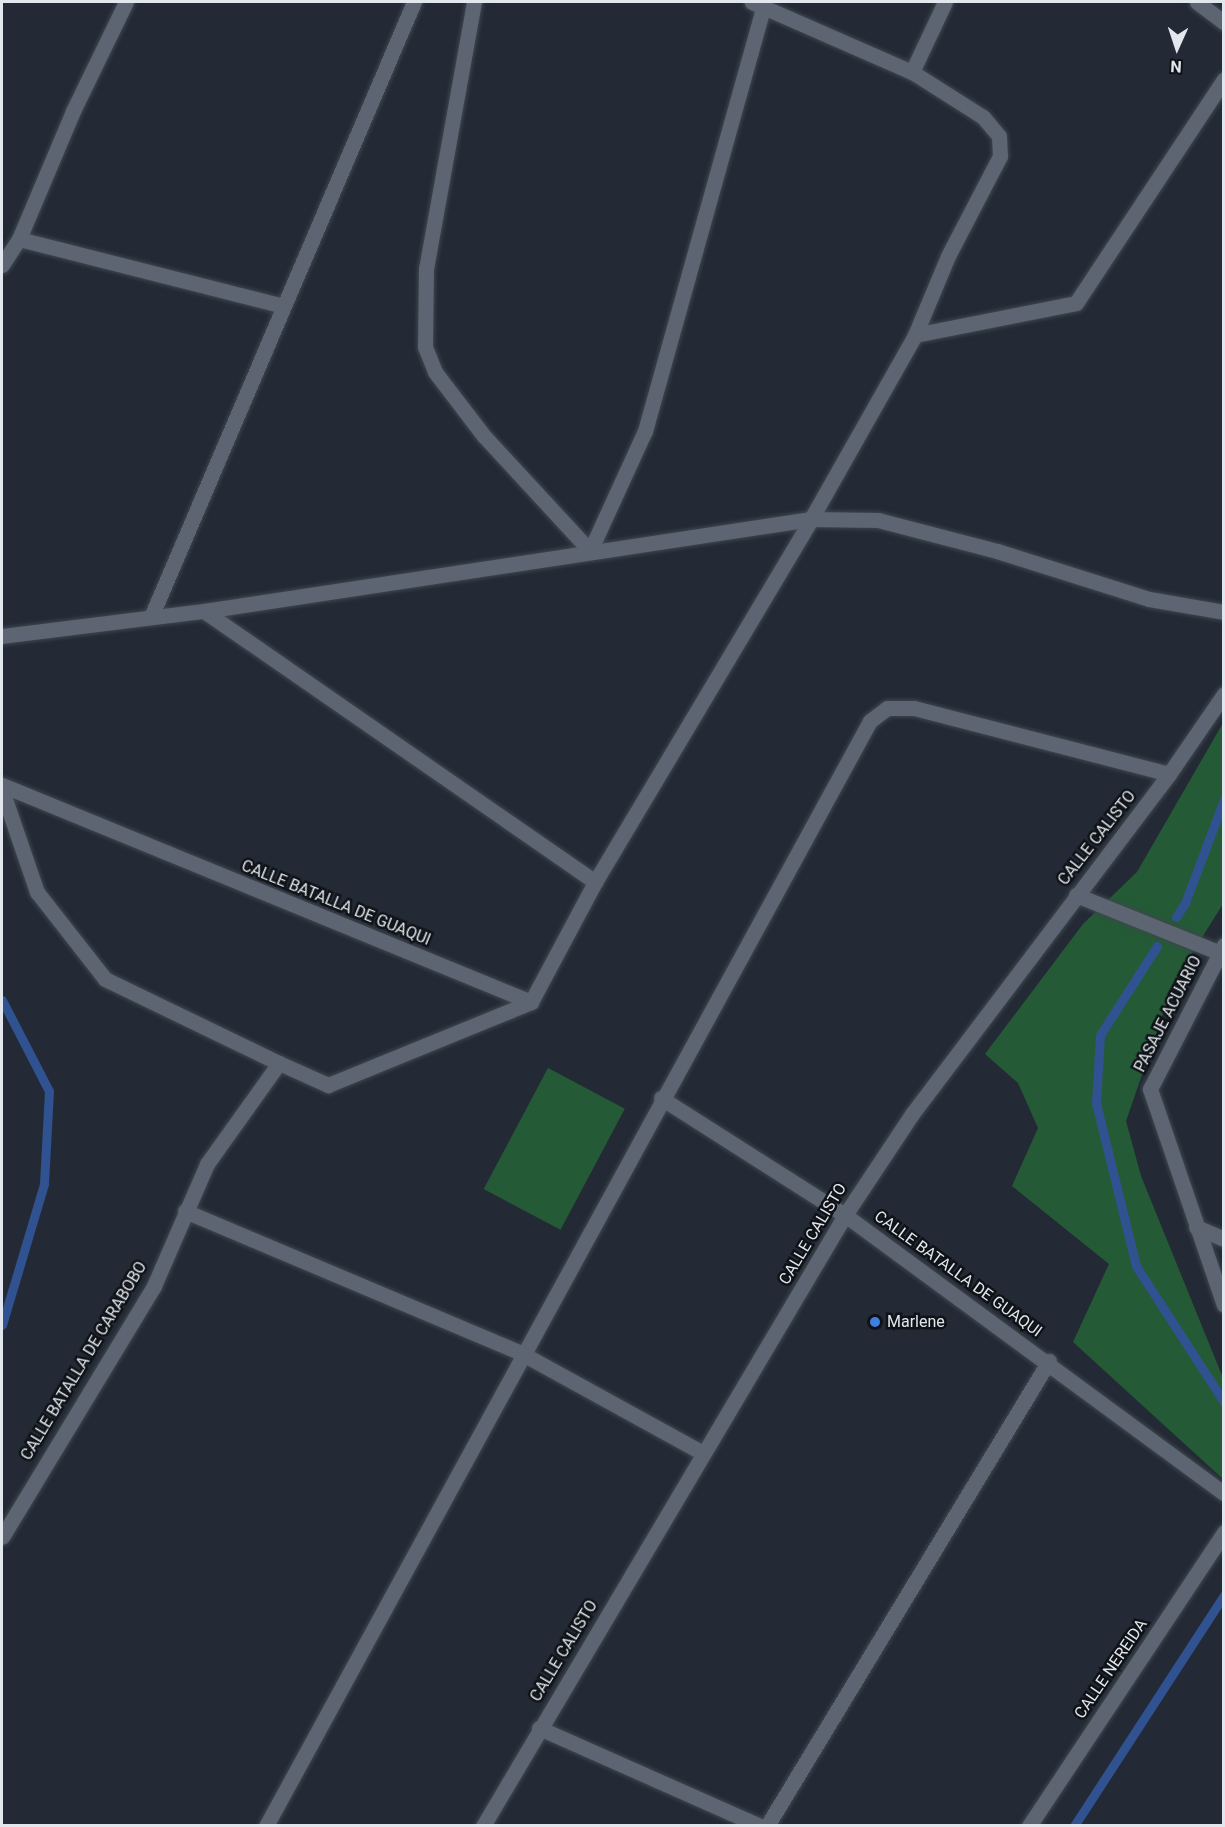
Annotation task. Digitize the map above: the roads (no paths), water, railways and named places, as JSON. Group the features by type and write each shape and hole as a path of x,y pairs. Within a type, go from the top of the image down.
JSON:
{"street":[{"path":"2,265 19,240 73,111 126,2"},
{"path":"151,616 414,2"},
{"path":"474,2 426,268 425,347 435,372 484,436 590,551"},
{"path":"912,72 945,2"},
{"path":"1197,2 1224,22"},
{"path":"2,787 37,892 105,979 328,1085 531,1002 595,882 811,519 915,335 948,256 1000,156 999,136 983,117 912,72 758,3 645,431 590,551"},
{"path":"915,335 1076,303 1224,80"},
{"path":"19,240 283,306"},
{"path":"2,636 204,611 811,519 878,520 997,551 1149,599 1224,612"},
{"path":"204,611 595,882"},
{"name":"CALLE CALISTO","path":"483,1826 845,1215 919,1105 1169,774 1224,694"},
{"path":"266,1826 521,1353 870,721 886,708 914,708 1169,774"},
{"name":"CALLE BATALLA DE GUAQUI","path":"2,787 531,1002"},
{"path":"1076,895 1222,955"},
{"name":"PASAJE ACUARIO","path":"1222,955 1150,1089 1224,1305"},
{"name":"CALLE BATALLA DE CARABOBO","path":"3,1530 154,1286 207,1164 279,1063"},
{"name":"CALLE BATALLA DE GUAQUI","path":"661,1098 845,1215 1049,1361 1224,1493"},
{"path":"185,1212 521,1353 704,1453"},
{"path":"1196,1227 1224,1239"},
{"path":"766,1826 1049,1361"},
{"name":"CALLE NEREIDA","path":"1029,1826 1224,1532"},
{"path":"539,1728 759,1826"}],"waterway":[{"path":"1176,917 1185,903 1224,799"},
{"path":"1157,946 1100,1035 1096,1103 1136,1266 1224,1402"},
{"path":"2,1000 49,1091 44,1184 2,1325"},
{"path":"1074,1826 1224,1595"}],"place":[{"name":"Marlene","path":"875,1322"}]}
